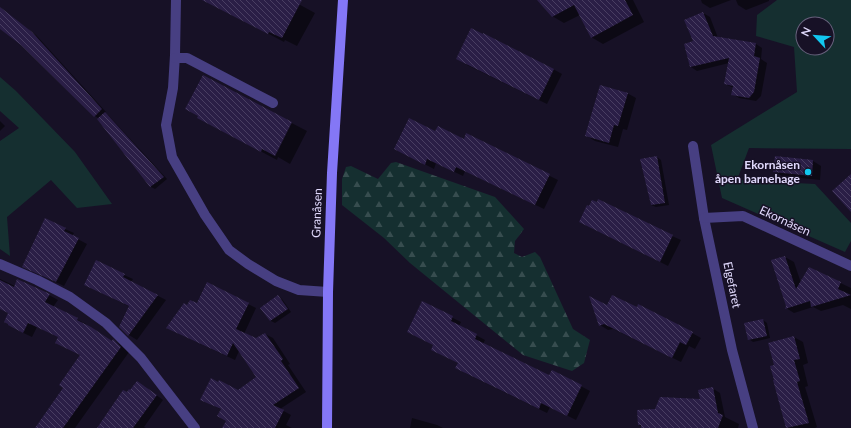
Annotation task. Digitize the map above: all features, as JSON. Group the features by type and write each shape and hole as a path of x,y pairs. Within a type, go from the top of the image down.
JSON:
{"street":[{"path":"176,0 173,88 166,126 172,157 205,215 229,250 248,264 276,281 299,290 328,292"},
{"name":"Granåsen","path":"327,428 328,292 332,173 343,0"},
{"path":"175,58 187,58 273,103"},
{"name":"Elgefaret","path":"693,146 704,218 732,350 753,428"},
{"name":"Ekornåsen","path":"704,218 743,216 851,266"},
{"path":"0,264 37,280 70,297 106,324 141,358 195,428"}],"green space":[{"path":"777,0 851,0 851,149 749,148 737,180 815,184 851,223 851,241 845,252 722,198 711,145 797,92 794,47 756,36 757,15"},
{"path":"0,77 16,91 75,152 112,204 77,208 51,180 7,217 10,256 0,249 0,141 19,128 0,111"},
{"path":"396,162 495,197 524,229 515,241 514,253 522,257 535,252 540,257 573,329 590,340 584,363 572,371 523,355 410,263 384,238 342,205 342,179 346,167 351,166 378,179 391,163"}],"building":[{"path":"202,0 302,0 282,38 269,32 268,34"},
{"path":"537,0 625,0 633,15 591,38 574,5 552,17"},
{"path":"0,7 32,32 102,109 94,117 21,45 0,29"},
{"path":"703,12 713,36 756,43 754,56 760,58 754,92 749,98 731,95 733,86 724,84 729,58 690,67 684,44 693,41 684,20"},
{"path":"471,28 554,69 539,100 456,59"},
{"path":"203,75 292,122 275,156 262,149 261,152 197,118 198,116 185,109"},
{"path":"600,85 628,93 618,126 614,125 609,143 585,136"},
{"path":"105,112 164,177 150,187 97,119"},
{"path":"409,118 435,131 438,126 464,139 466,133 550,174 535,205 456,167 454,172 427,159 425,165 394,149"},
{"path":"657,156 665,203 651,205 640,159"},
{"path":"775,156 813,160 812,176 773,172"},
{"path":"851,174 851,212 832,191"},
{"path":"598,199 673,235 660,262 579,222 587,205 589,206 592,200 597,202"},
{"path":"45,218 66,228 64,231 79,238 56,282 22,267"},
{"path":"785,256 796,289 809,267 841,282 838,289 851,295 811,307 810,301 785,309 786,306 771,260"},
{"path":"96,260 125,274 123,277 158,295 128,336 119,327 129,306 84,285"},
{"path":"17,279 50,294 45,302 78,318 77,320 91,327 112,341 113,339 121,347 63,428 35,428 63,388 59,385 80,355 55,343 58,337 28,323 23,333 4,322 8,313 0,309 0,280 14,287"},
{"path":"207,282 249,303 236,329 256,338 265,333 283,359 281,361 299,388 273,405 284,410 275,428 222,428 226,421 217,416 221,409 200,400 211,378 218,382 219,380 238,390 256,377 233,343 227,356 166,328 184,303 187,305 190,300 197,303"},
{"path":"278,295 288,309 270,321 260,308"},
{"path":"612,295 637,307 638,304 693,332 686,345 680,342 672,358 604,324 599,326 589,296 607,305"},
{"path":"422,301 453,316 451,321 477,334 475,339 549,375 552,370 582,385 567,416 541,403 539,409 455,368 458,363 431,350 433,345 407,332"},
{"path":"763,319 767,336 748,340 744,323"},
{"path":"794,336 800,359 794,360 800,381 797,382 809,423 786,428 770,366 774,365 768,343"},
{"path":"137,381 157,395 133,428 97,428 123,390 127,392"},
{"path":"713,387 718,413 723,415 718,428 641,428 641,425 638,425 637,410 655,409 660,397 700,399 698,390"}],"place":[{"name":"Ekornåsen åpen barnehage","path":"808,172"}]}
